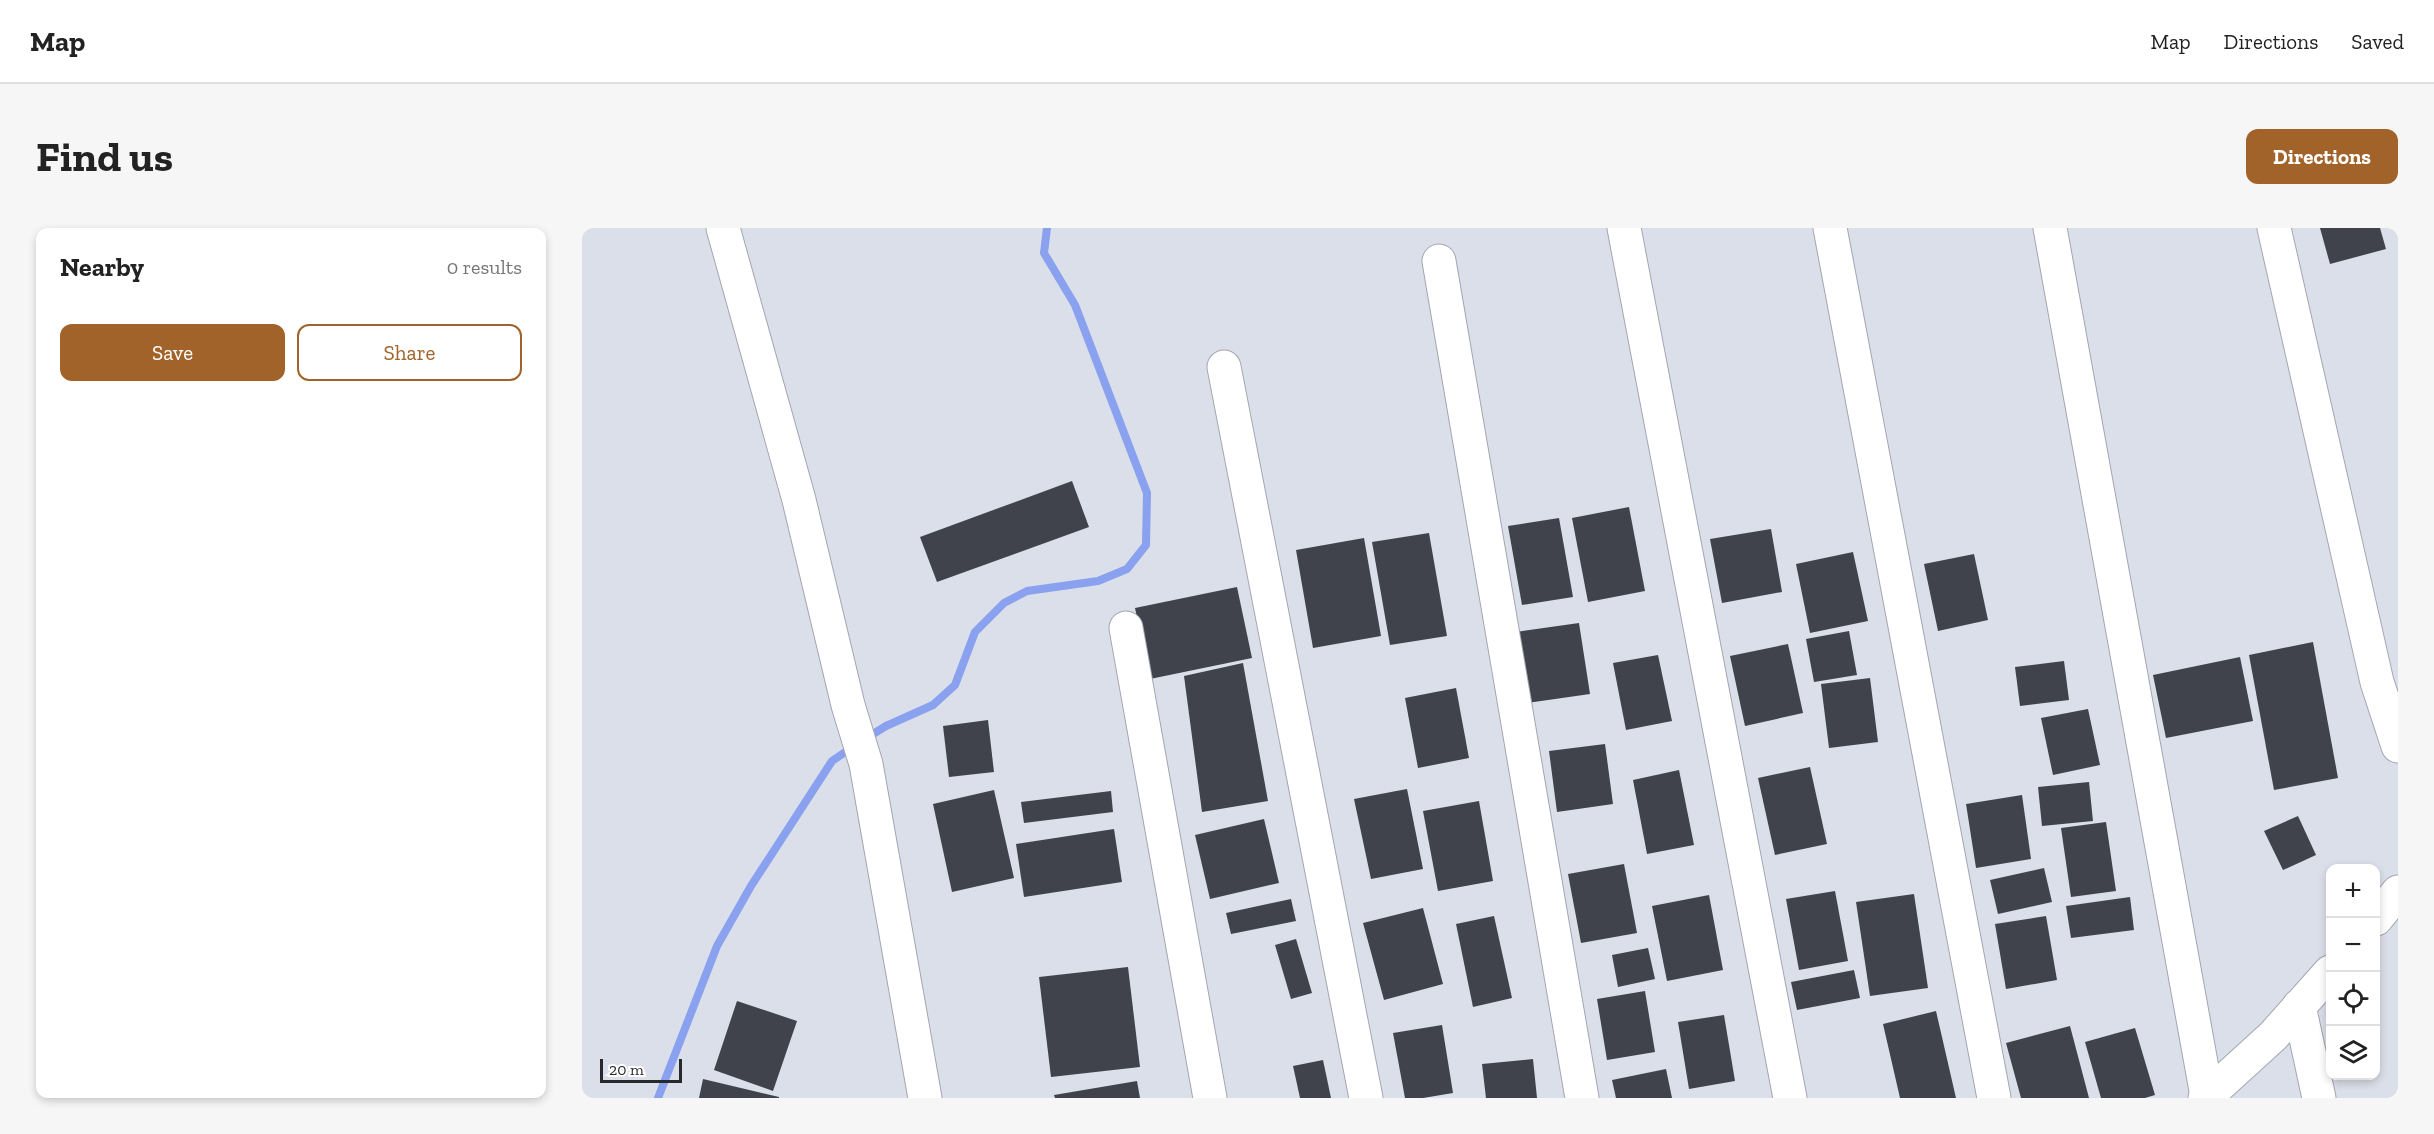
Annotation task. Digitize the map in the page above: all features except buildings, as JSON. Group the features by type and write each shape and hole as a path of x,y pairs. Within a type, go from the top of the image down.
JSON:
{"street":[{"path":"723,228 799,500 848,705 866,764 925,1098"},
{"path":"1624,228 1790,1098"},
{"path":"1830,228 1994,1098"},
{"path":"2049,228 2206,1097"},
{"path":"2274,228 2377,682 2398,746"},
{"path":"1439,261 1582,1098"},
{"path":"1224,367 1366,1098"},
{"path":"1126,628 1210,1098"},
{"path":"2377,918 2398,892"},
{"path":"2206,1097 2273,1036 2326,977"},
{"path":"2299,1006 2319,1098"}],"waterway":[{"path":"865,739 886,726 933,705 955,685 975,632 1004,603 1027,591 1098,581 1127,569 1146,545 1147,493 1075,305 1044,253 1047,228"},
{"path":"658,1098 717,946 751,886 832,761 854,746"}]}
